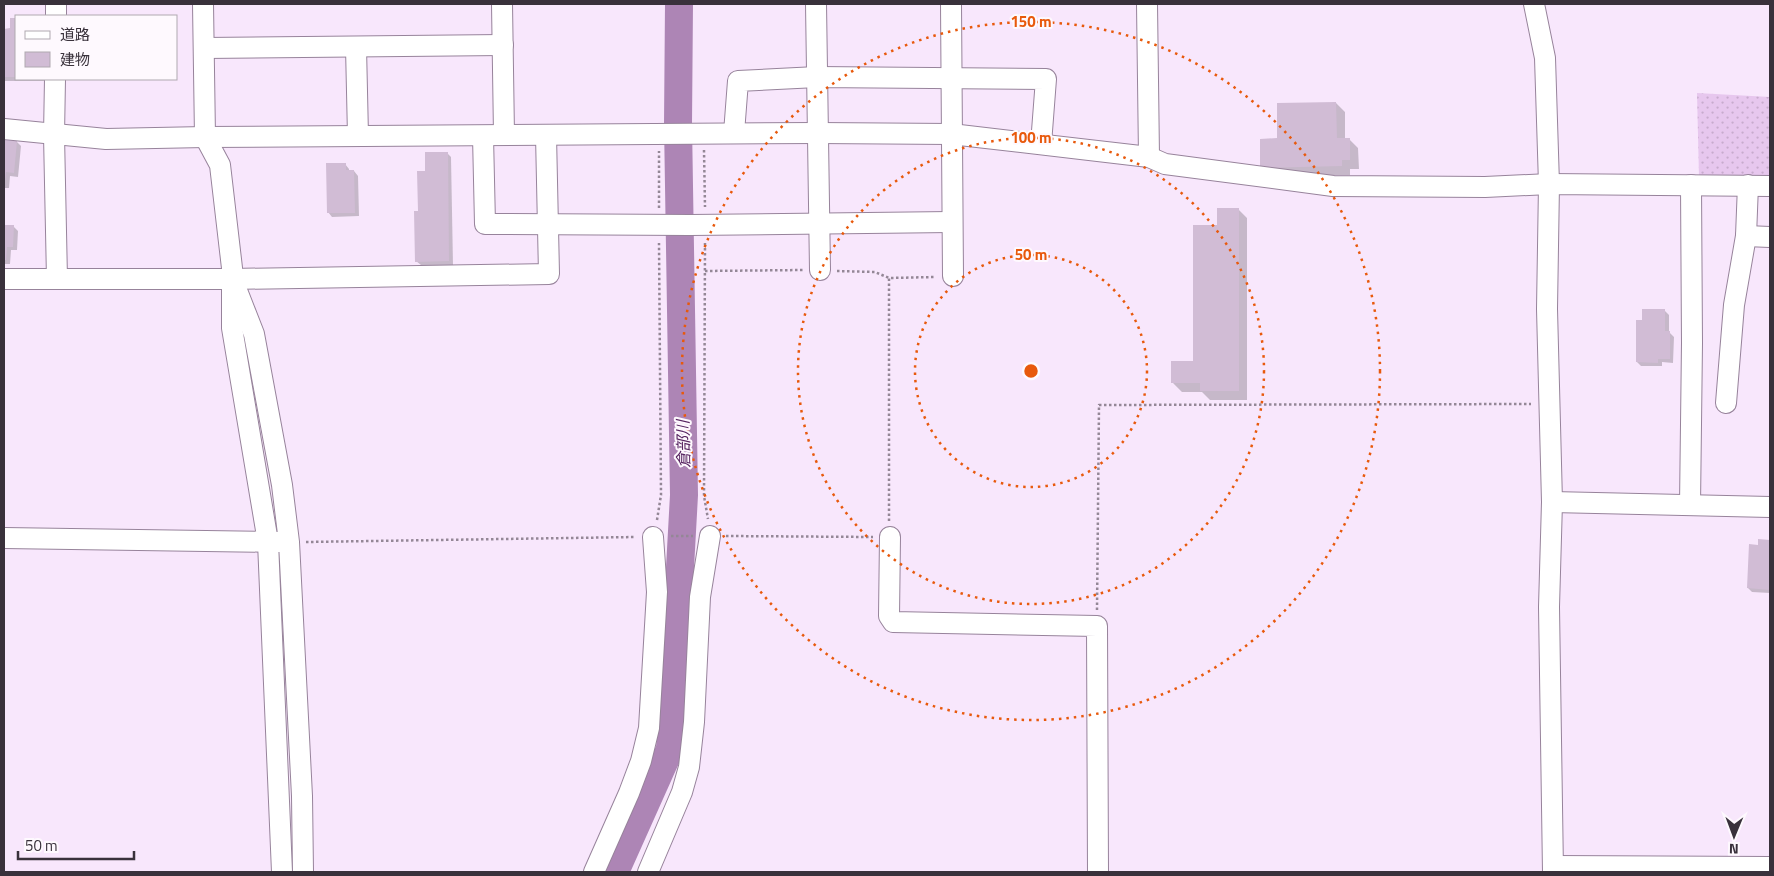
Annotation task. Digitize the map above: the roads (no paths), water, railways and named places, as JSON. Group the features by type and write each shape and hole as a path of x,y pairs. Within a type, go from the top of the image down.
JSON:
{"street":[{"path":"204,4 206,136 220,166 232,268 232,328 268,542 282,872"},
{"path":"502,4 504,135"},
{"path":"816,4 820,270"},
{"path":"951,4 951,222 953,276"},
{"path":"1147,4 1149,157"},
{"path":"1534,4 1545,58 1549,184 1547,309 1552,502 1549,607 1553,869 1770,867"},
{"path":"204,48 503,45"},
{"path":"356,47 358,136"},
{"path":"734,133 738,81 817,77 1046,79 1041,144"},
{"path":"55,80 54,135 57,279"},
{"path":"4,129 106,139 206,136 483,136 734,133 951,134 1149,157 1165,164 1333,186 1485,187 1549,184 1770,186"},
{"path":"4,279 232,279 549,274 546,135"},
{"path":"483,136 485,224 682,225 951,222"},
{"path":"1690,506 1691,185"},
{"path":"1726,403 1734,305 1746,236 1748,185"},
{"path":"1746,236 1770,237"},
{"path":"232,279 254,334 282,485 289,542 301,786 303,872"},
{"path":"1552,502 1770,507"},
{"path":"648,872 682,792 689,767 694,722 696,642 704,536"},
{"path":"594,872 629,793 641,761 649,728 657,592 657,537"},
{"path":"890,537 889,616 893,622 1096,626 1098,872"},
{"path":"4,538 289,542"}],"waterway":[{"name":"倉部川","path":"615,872 670,749 684,495 678,124 679,4"}]}
